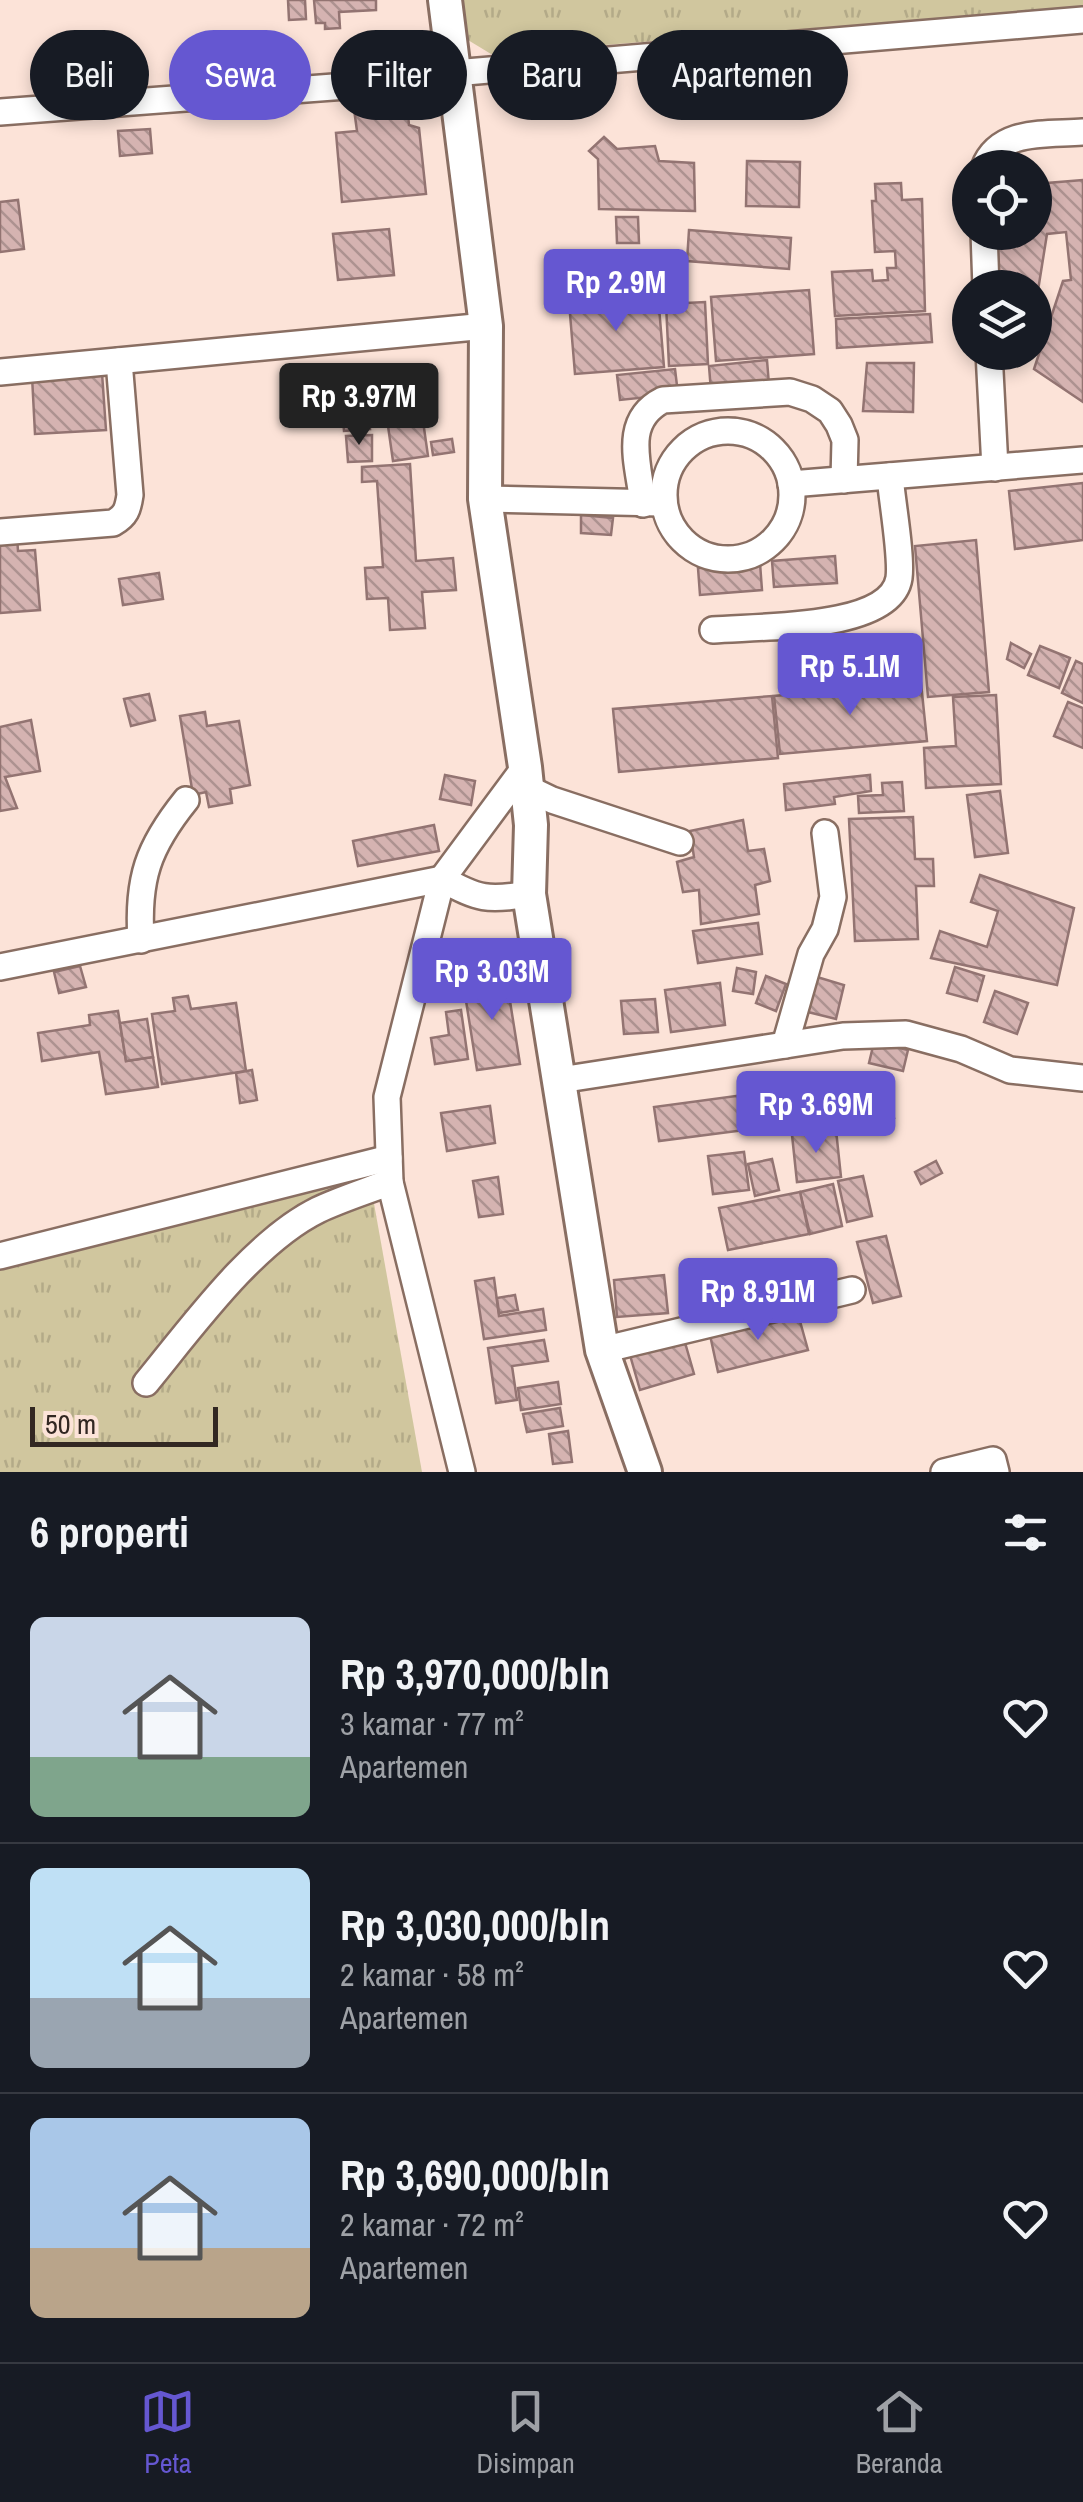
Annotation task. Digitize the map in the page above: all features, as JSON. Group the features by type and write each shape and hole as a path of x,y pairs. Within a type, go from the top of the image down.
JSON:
{"main road":[{"path":"445,0 449,30"},
{"path":"460,120 486,326 485,499 526,777 531,826 529,894 602,1350 645,1472"}],"street":[{"path":"467,72 1083,20"},
{"path":"0,112 331,87"},
{"path":"993,150 1012,138 1083,132"},
{"path":"0,372 486,326"},
{"path":"0,532 113,523 128,510 118,361"},
{"path":"990,370 994,468"},
{"path":"654,503 673,460 695,438 725,430 755,436 779,456 791,484 789,516 772,542 746,557 715,558 686,545 654,503 636,424 647,408 663,400 790,392 812,400 830,412 845,440 844,480"},
{"path":"791,484 1083,460"},
{"path":"713,630 845,619 867,612 886,599 899,578 890,476"},
{"path":"485,499 654,503"},
{"path":"462,1472 389,1170 387,1096 442,879 526,777 552,800 680,842"},
{"path":"142,940 140,903 150,852 186,800"},
{"path":"785,1044 811,954 825,929 833,897 824,833"},
{"path":"0,967 442,879 472,896 500,899 529,894"},
{"path":"560,1080 785,1044 906,1034 961,1049 1010,1070 1083,1078"},
{"path":"0,1256 389,1170"},
{"path":"146,1383 216,1297 284,1231 389,1170"},
{"path":"602,1350 852,1290"}],"green space":[{"path":"454,0 1083,0 1083,7 793,30 637,30 637,42 617,44 617,30 487,30 487,52 467,39 467,30 461,30"},
{"path":"368,1170 422,1472 0,1472 0,1262"}],"building":[{"path":"288,0 305,0 306,19 289,20"},
{"path":"314,0 376,0 376,10 339,12 340,28 325,29 325,23 316,23"},
{"path":"356,120 409,120 409,125 419,128 426,194 342,202 336,133 357,131"},
{"path":"150,129 152,153 120,156 118,131"},
{"path":"604,137 617,149 655,146 659,161 694,163 695,211 599,209 598,159 589,151"},
{"path":"747,161 800,162 799,207 746,206"},
{"path":"1083,180 1083,402 1035,370 1052,370 1052,314 1063,281 1071,280 1066,232 1052,233 1052,183"},
{"path":"901,183 902,200 922,199 925,311 835,316 832,272 872,270 873,281 888,280 887,268 896,268 895,251 875,252 872,201 876,201 875,184"},
{"path":"18,200 24,249 0,252 0,202"},
{"path":"616,217 638,217 639,243 617,243"},
{"path":"389,229 394,275 338,280 333,234"},
{"path":"689,230 791,238 789,269 687,261"},
{"path":"998,250 1044,250 1041,270 993,270"},
{"path":"582,256 605,256 605,280 583,281"},
{"path":"809,290 814,354 716,361 711,297"},
{"path":"658,295 664,367 575,374 569,302"},
{"path":"705,302 708,364 669,366 666,304"},
{"path":"930,314 932,342 837,348 836,319"},
{"path":"767,360 769,385 711,391 709,366"},
{"path":"867,363 914,363 913,412 863,411"},
{"path":"675,369 678,394 620,400 617,375"},
{"path":"102,373 106,430 35,434 32,376"},
{"path":"420,400 428,456 393,461 385,405"},
{"path":"367,403 370,429 344,431 342,405"},
{"path":"372,435 372,461 348,462 346,436"},
{"path":"452,439 454,452 433,455 431,442"},
{"path":"410,464 416,561 453,558 456,590 422,592 425,628 390,630 388,598 367,599 365,568 383,567 377,481 362,482 362,467"},
{"path":"1083,483 1083,540 1015,549 1009,491"},
{"path":"581,515 613,518 611,535 581,533"},
{"path":"17,536 18,551 35,550 40,610 0,613 0,537"},
{"path":"976,540 989,692 928,697 915,546"},
{"path":"835,556 837,583 774,587 772,561"},
{"path":"760,563 762,590 700,595 698,568"},
{"path":"159,573 163,599 123,605 119,579"},
{"path":"835,624 839,657 811,660 807,628"},
{"path":"1011,643 1031,654 1024,668 1007,659"},
{"path":"1040,646 1070,658 1059,688 1028,675"},
{"path":"1076,661 1083,664 1083,703 1062,693"},
{"path":"921,683 927,741 780,754 774,696"},
{"path":"149,694 155,720 131,726 124,699"},
{"path":"996,695 1001,784 926,788 924,748 956,746 953,697"},
{"path":"772,696 778,758 619,772 613,709"},
{"path":"1068,702 1083,708 1083,748 1054,736"},
{"path":"205,712 207,726 239,721 250,785 230,789 232,803 209,807 206,792 193,795 180,716"},
{"path":"31,720 40,771 5,777 17,808 0,811 0,727"},
{"path":"445,775 475,781 471,805 440,799"},
{"path":"870,775 871,791 834,797 835,804 786,810 784,784"},
{"path":"902,782 904,811 859,813 858,796 883,795 882,783"},
{"path":"1000,791 1008,853 975,857 967,795"},
{"path":"913,817 915,859 933,859 934,886 916,886 918,939 855,941 849,819"},
{"path":"743,820 748,851 764,849 770,881 755,885 759,914 701,924 699,890 683,892 677,862 694,857 690,831"},
{"path":"434,825 439,851 358,866 353,841"},
{"path":"980,875 1074,908 1057,985 931,958 940,931 987,947 998,911 971,902"},
{"path":"758,923 762,954 698,963 693,931"},
{"path":"494,951 497,970 470,975 466,955"},
{"path":"80,966 86,987 59,993 54,972"},
{"path":"955,967 984,976 977,1001 947,993"},
{"path":"737,968 756,972 753,994 733,991"},
{"path":"506,976 520,1064 477,1070 463,982"},
{"path":"766,976 786,984 776,1011 756,1003"},
{"path":"817,977 844,985 836,1019 808,1012"},
{"path":"720,983 725,1025 671,1032 665,990"},
{"path":"995,991 1028,1003 1017,1034 984,1022"},
{"path":"188,996 191,1009 236,1003 246,1071 162,1084 152,1014 175,1011 173,998"},
{"path":"655,999 658,1032 624,1034 621,1001"},
{"path":"461,1010 468,1059 435,1064 431,1038 449,1035 446,1012"},
{"path":"118,1011 126,1061 153,1057 158,1087 106,1094 99,1052 42,1061 38,1033 90,1025 89,1015"},
{"path":"147,1019 153,1057 126,1061 120,1023"},
{"path":"874,1042 908,1050 903,1071 869,1063"},
{"path":"252,1070 257,1100 240,1103 236,1073"},
{"path":"877,1074 894,1118 874,1126 857,1083"},
{"path":"795,1088 800,1123 659,1141 654,1107"},
{"path":"490,1106 495,1143 447,1151 441,1113"},
{"path":"836,1130 841,1177 797,1182 792,1135"},
{"path":"744,1152 749,1190 713,1194 708,1156"},
{"path":"772,1159 779,1190 755,1196 748,1164"},
{"path":"936,1161 942,1173 921,1184 915,1172"},
{"path":"863,1176 872,1216 847,1222 838,1181"},
{"path":"498,1177 503,1214 479,1217 473,1181"},
{"path":"833,1184 842,1226 810,1234 800,1192"},
{"path":"800,1192 809,1234 728,1250 719,1208"},
{"path":"886,1236 901,1296 873,1303 857,1242"},
{"path":"664,1275 668,1313 617,1317 614,1280"},
{"path":"494,1278 499,1316 543,1309 546,1330 484,1339 475,1281"},
{"path":"515,1295 518,1310 499,1313 497,1298"},
{"path":"798,1314 808,1350 718,1372 710,1335"},
{"path":"684,1339 694,1374 640,1390 630,1355"},
{"path":"544,1340 548,1361 512,1366 517,1400 496,1403 488,1348"},
{"path":"558,1382 561,1404 521,1410 518,1388"},
{"path":"560,1408 563,1426 527,1432 523,1414"},
{"path":"568,1431 572,1462 553,1464 549,1434"}]}
